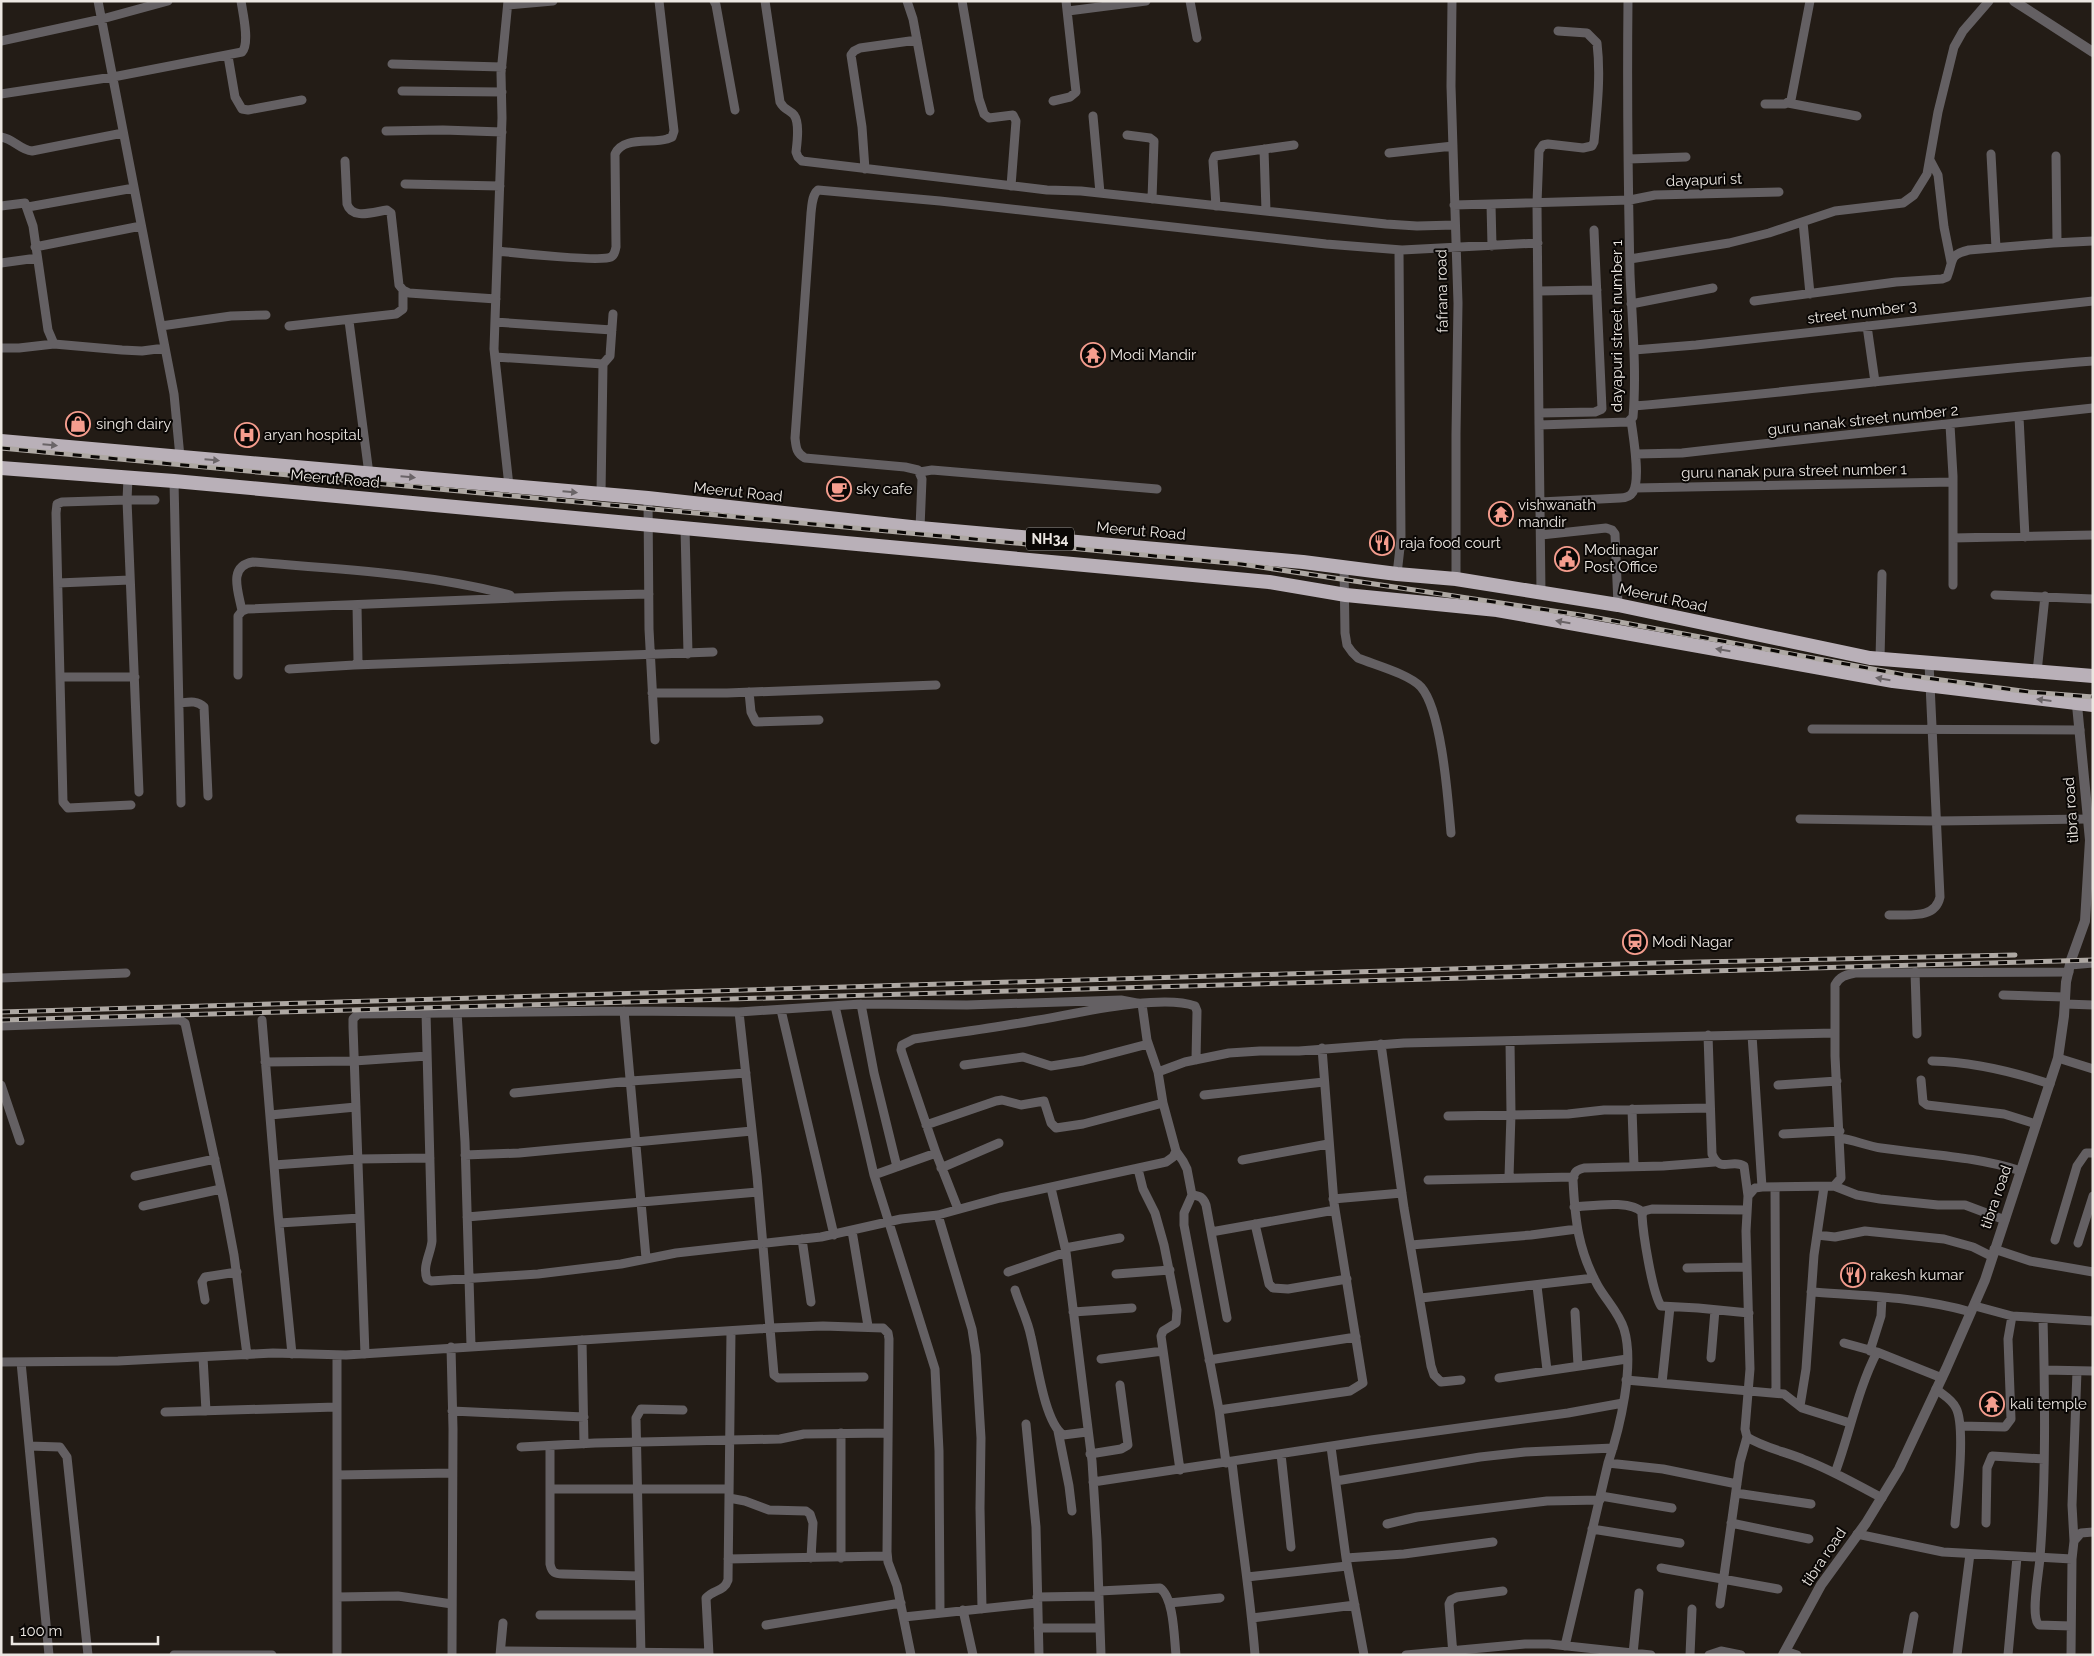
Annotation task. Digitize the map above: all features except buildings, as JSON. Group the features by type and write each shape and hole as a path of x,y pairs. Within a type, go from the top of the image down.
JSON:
{"highway":[{"name":"Meerut Road","path":"1,441 648,498 920,528 1282,560 1456,579 1618,605 1880,659 2093,676"},
{"name":"Meerut Road","path":"1,468 174,481 1281,584 1346,594 1497,610 1884,679 2077,705 2093,705"},
{"path":"1281,584 1282,560"}],"street":[{"path":"98,1 174,394 180,457"},
{"path":"1,41 102,19 168,1"},
{"path":"1,94 113,77 242,52 246,48 241,1"},
{"path":"509,486 494,357 502,132 502,67 508,3 552,1"},
{"path":"498,251 593,259 610,258 614,255 616,247 615,154 622,145 667,139 672,137 674,131 659,1"},
{"path":"714,1 735,110"},
{"path":"764,1 780,102 783,108 794,114 798,157 802,161 814,164 1011,186 1100,193 1386,224 1417,226 1455,225"},
{"path":"907,1 913,19 930,111"},
{"path":"962,1 979,99 984,114 989,118 1013,115 1016,121 1011,186"},
{"path":"1053,101 1070,97 1076,92 1067,6 1146,1"},
{"path":"1190,1 1197,38"},
{"name":"fafrana road","path":"1452,1 1454,205 1458,303 1456,579"},
{"name":"dayapuri street number 1","path":"1538,425 1628,422 1633,417 1634,350 1631,304 1630,158 1627,76 1628,1"},
{"path":"1788,103 1791,100 1810,1"},
{"path":"1630,259 1729,244 1835,211 1903,203 1909,200 1924,180 1930,160 1938,112 1954,47 1963,31 1989,1"},
{"path":"2021,3 2093,52"},
{"path":"1541,592 1537,203 1541,147 1548,144 1583,148 1592,146 1594,142 1599,71 1597,43 1587,33 1558,31"},
{"path":"865,169 861,118 851,55 860,48 917,40"},
{"path":"228,56 235,97 242,109 248,110 302,100"},
{"path":"392,64 502,67"},
{"path":"402,91 502,92"},
{"path":"1765,104 1788,103 1856,116"},
{"path":"1094,116 1100,193"},
{"path":"386,132 443,130 502,132"},
{"path":"1,137 12,139 26,151 32,151 123,133"},
{"path":"1127,135 1150,138 1154,141 1152,199"},
{"path":"1216,206 1214,157 1218,154 1294,145"},
{"path":"1389,153 1453,146"},
{"path":"1264,149 1266,211"},
{"path":"1991,154 1996,248"},
{"path":"2056,156 2057,242"},
{"path":"1630,158 1686,157"},
{"path":"1930,160 1938,175 1944,228 1951,262"},
{"path":"346,161 347,204 349,210 354,213 387,210 391,213 399,285 403,290 409,293 496,299"},
{"path":"405,184 500,186"},
{"path":"28,207 134,188"},
{"path":"1157,489 932,470 920,472 905,467 805,458 799,454 796,449 796,438 811,213 815,193 818,190 940,201 1326,244 1399,250 1538,243"},
{"name":"dayapuri st","path":"1454,205 1630,200 1656,195 1779,192"},
{"path":"1,206 20,202 25,203 28,207 48,330 54,344"},
{"path":"1491,204 1492,246"},
{"path":"1803,222 1810,294"},
{"path":"35,247 142,226"},
{"path":"1539,413 1595,412 1602,409 1594,230"},
{"path":"1754,301 1896,282 1942,279 1947,277 1951,262 1957,253 2057,242 2093,241"},
{"path":"1397,574 1401,539 1399,250"},
{"path":"1,263 37,258"},
{"path":"1631,304 1713,288"},
{"path":"289,326 349,321 401,312 404,309 403,290"},
{"path":"1539,291 1597,290"},
{"name":"street number 3","path":"1634,350 2093,301"},
{"path":"494,357 603,364 607,362 610,356 613,314"},
{"path":"161,326 232,316 266,315"},
{"path":"349,321 369,474"},
{"path":"495,322 612,330"},
{"path":"1867,326 1875,382"},
{"path":"1,348 54,344 129,350 165,348"},
{"path":"1634,406 2093,361"},
{"path":"601,494 603,364"},
{"name":"guru nanak street number 2","path":"1636,454 1682,453 2093,408"},
{"path":"2019,416 2025,537"},
{"path":"1540,502 1628,497 1633,493 1635,488 1636,454 1631,420"},
{"path":"1950,425 1953,482 1953,585"},
{"path":"920,472 922,479 920,528"},
{"path":"128,478 127,500 139,792"},
{"path":"174,481 181,803"},
{"name":"guru nanak pura street number 1","path":"1635,488 1953,482"},
{"path":"648,498 650,654 655,740"},
{"path":"131,805 73,808 65,806 62,798 61,678 56,514 58,504 70,500 155,500"},
{"path":"685,528 688,654"},
{"path":"1541,535 1606,528 1612,530 1615,534 1618,605"},
{"path":"1953,538 2093,535"},
{"path":"242,611 236,574 239,568 252,562 430,578 468,584 519,598"},
{"path":"1344,567 1346,594 1345,633 1347,645 1358,658 1413,680 1421,687 1428,698 1444,760 1451,833"},
{"path":"1880,659 1882,574"},
{"path":"58,583 130,580"},
{"path":"238,674 238,616 242,611 264,608 649,594"},
{"path":"1996,594 2093,599"},
{"path":"2038,672 2045,596"},
{"path":"354,665 358,662 359,656 358,605"},
{"path":"289,670 354,665 713,652"},
{"path":"1888,915 1925,914 1934,911 1938,906 1940,897 1929,663"},
{"path":"61,678 135,677"},
{"path":"652,693 749,692 936,685"},
{"path":"749,692 751,712 756,722 819,720"},
{"path":"180,703 195,702 201,703 204,707 208,796"},
{"name":"tibra road","path":"1784,1653 1817,1592 1882,1498 1899,1469 1942,1378 1973,1309 2050,1084 2058,1058 2069,968 2089,914 2090,840 2077,705"},
{"path":"1812,729 2080,730"},
{"path":"1800,819 1937,821 2088,819"},
{"path":"1834,1186 1841,1178 1835,1033 1835,984 1838,979 1844,975 1855,973 2069,968 2093,963"},
{"path":"1915,972 1917,1034"},
{"path":"1,978 126,973"},
{"path":"2004,996 2065,1000 2093,1005"},
{"path":"364,1354 353,1026 355,1016 358,1014 426,1012 739,1012 861,1004 967,1005 1121,1000 1142,1004"},
{"path":"958,1209 926,1125 901,1050 902,1045 909,1041 1112,1007 1188,1003 1195,1006 1197,1011 1196,1060"},
{"path":"861,1004 874,1073 897,1167"},
{"path":"1142,1004 1148,1044 1158,1072 1163,1103 1176,1151 1187,1169 1192,1195 1184,1213 1184,1225 1229,1462 1247,1577 1255,1655"},
{"path":"835,1006 874,1175 935,1370 940,1470 940,1613"},
{"path":"781,1010 834,1235"},
{"path":"624,1011 646,1258"},
{"path":"426,1012 432,1241 425,1274 427,1279 431,1281 538,1274 621,1264 646,1258 834,1235 888,1223 938,1215 1138,1169 1166,1162 1173,1157 1176,1151"},
{"path":"457,1012 465,1155 471,1346"},
{"path":"739,1012 758,1192 774,1375 778,1378 864,1377"},
{"path":"1,1026 180,1020 185,1024 221,1189 236,1272 247,1355"},
{"path":"262,1020 292,1354"},
{"path":"1158,1072 1167,1067 1229,1054 1381,1044 1835,1033"},
{"path":"1708,1035 1711,1145 1715,1162"},
{"path":"1752,1035 1762,1187"},
{"path":"1509,1177 1511,1114 1510,1041"},
{"path":"964,1065 1024,1057 1051,1066 1083,1061 1148,1044"},
{"path":"1381,1044 1402,1193 1434,1375 1442,1382 1461,1380"},
{"path":"1219,1410 1350,1391 1360,1387 1363,1383 1333,1199 1322,1048"},
{"path":"265,1062 354,1061 427,1056"},
{"path":"2058,1058 2093,1069"},
{"path":"1932,1061 1987,1066 2050,1084"},
{"path":"514,1094 631,1081 746,1073"},
{"path":"1921,1080 1923,1102 1927,1105 2004,1114 2036,1124"},
{"path":"1778,1085 1837,1081"},
{"path":"1204,1095 1324,1082"},
{"path":"1,1085 20,1141"},
{"path":"926,1125 1002,1100 1021,1105 1044,1101 1051,1123 1056,1128 1083,1124 1163,1103"},
{"path":"270,1115 356,1107"},
{"path":"1448,1116 1568,1114 1632,1109 1710,1108"},
{"path":"1632,1109 1634,1166"},
{"path":"465,1155 519,1153 752,1131"},
{"path":"1783,1134 1840,1135 1878,1148 1995,1162 2021,1171"},
{"path":"941,1168 999,1143"},
{"path":"1242,1160 1328,1144"},
{"path":"874,1175 936,1153"},
{"path":"2055,1240 2077,1166 2082,1156 2086,1153 2093,1153"},
{"path":"274,1165 358,1159 430,1158"},
{"path":"135,1176 215,1159"},
{"path":"1556,1655 1561,1646 1613,1448 1623,1403 1627,1359 1623,1328 1586,1264 1577,1229 1574,1207 1574,1177 1577,1170 1584,1168 1715,1162 1720,1165 1740,1163 1744,1166 1748,1196 1747,1267 1750,1369 1745,1429 1747,1437 1742,1451 1720,1604"},
{"path":"1138,1169 1143,1189 1159,1224 1170,1270 1178,1318 1176,1323 1163,1331 1163,1351 1180,1470"},
{"path":"1428,1180 1574,1177"},
{"path":"1748,1196 1755,1188 1762,1187 1834,1186 1857,1195 1880,1200 1938,1206 1965,1205 2004,1220"},
{"path":"1775,1187 1776,1393"},
{"path":"1800,1406 1806,1369 1816,1235 1824,1187"},
{"path":"1051,1188 1065,1250 1093,1482 1101,1655"},
{"path":"143,1206 221,1189"},
{"path":"467,1217 758,1192"},
{"path":"1333,1199 1402,1193"},
{"path":"1192,1195 1200,1196 1204,1199 1212,1232 1227,1318"},
{"path":"2078,1243 2093,1196"},
{"path":"1574,1207 1626,1205 1639,1208 1643,1213 1642,1223 1658,1301 1661,1306 1749,1313"},
{"path":"1643,1213 1652,1209 1747,1210"},
{"path":"1212,1232 1335,1210"},
{"path":"938,1215 972,1329 976,1355 981,1438 982,1608"},
{"path":"279,1223 360,1218"},
{"path":"1255,1224 1269,1284 1273,1288 1288,1290 1347,1279"},
{"path":"1411,1246 1531,1236 1577,1229"},
{"path":"852,1231 868,1326"},
{"path":"1816,1235 1835,1238 1865,1231 1944,1239 1993,1253 2093,1272"},
{"path":"1008,1272 1065,1250 1120,1238"},
{"path":"802,1239 811,1302"},
{"path":"1687,1268 1747,1267"},
{"path":"1116,1274 1170,1270"},
{"path":"205,1300 202,1282 205,1277 236,1272"},
{"path":"1421,1298 1594,1278"},
{"path":"1536,1286 1547,1370"},
{"path":"1015,1290 1031,1337 1049,1411 1058,1432 1072,1511"},
{"path":"1811,1292 1882,1296 1939,1303 2012,1316 2093,1321"},
{"path":"1835,1473 1874,1351 1881,1316 1882,1296"},
{"path":"1662,1384 1670,1307"},
{"path":"1073,1312 1132,1308"},
{"path":"1711,1358 1715,1310"},
{"path":"1575,1312 1578,1365"},
{"path":"1960,1426 2005,1427 2011,1419 2008,1339 2012,1316"},
{"path":"2043,1318 2044,1459 2036,1622 2039,1626 2072,1626"},
{"path":"1,1362 292,1354 364,1354 731,1330 868,1326 883,1328 888,1332 887,1556 901,1603 911,1655"},
{"path":"503,1623 501,1653 709,1654 706,1598 726,1586 728,1580 731,1330"},
{"path":"1209,1360 1356,1337"},
{"path":"582,1340 584,1444"},
{"path":"1844,1343 1874,1351 1942,1378"},
{"path":"451,1348 452,1655"},
{"path":"1101,1358 1163,1351"},
{"path":"337,1355 337,1655"},
{"path":"203,1357 206,1410"},
{"path":"1499,1378 1627,1359"},
{"path":"22,1362 49,1655"},
{"path":"2044,1370 2093,1371"},
{"path":"2071,1655 2074,1541 2072,1505 2077,1371"},
{"path":"1626,1380 1776,1393 1789,1396 1800,1406 1850,1423"},
{"path":"1090,1454 1121,1449 1128,1445 1120,1385"},
{"path":"1936,1389 1951,1400 1956,1408 1960,1426 1955,1524"},
{"path":"1093,1482 1568,1413 1623,1403"},
{"path":"165,1412 336,1407"},
{"path":"641,1654 636,1418 641,1410 683,1410"},
{"path":"452,1412 584,1417"},
{"path":"1026,1424 1036,1527 1039,1655"},
{"path":"1058,1432 1063,1435 1087,1432"},
{"path":"840,1558 841,1433"},
{"path":"521,1447 780,1439 804,1434 888,1433"},
{"path":"1747,1437 1754,1442 1792,1454 1835,1473 1882,1498"},
{"path":"29,1446 60,1447 67,1457 88,1655"},
{"path":"550,1446 550,1564 552,1571 555,1574 639,1576"},
{"path":"1331,1447 1346,1562 1364,1655"},
{"path":"1336,1481 1489,1456 1525,1452 1613,1448"},
{"path":"1280,1454 1291,1547"},
{"path":"1986,1523 1987,1468 1992,1456 2044,1459"},
{"path":"1608,1464 1663,1469 1737,1489 1812,1504"},
{"path":"337,1475 452,1473"},
{"path":"550,1489 729,1494 769,1510 806,1511 810,1514 813,1524 811,1558"},
{"path":"1387,1524 1416,1517 1547,1501 1600,1498 1672,1508"},
{"path":"1731,1523 1809,1539"},
{"path":"1592,1529 1680,1543"},
{"path":"2074,1541 2081,1533 2093,1532"},
{"path":"1857,1534 1935,1550 2072,1560"},
{"path":"1247,1577 1494,1542"},
{"path":"1957,1655 1970,1554"},
{"path":"728,1559 887,1556"},
{"path":"2008,1655 2017,1557"},
{"path":"1661,1568 1778,1589"},
{"path":"904,1617 1037,1600 1160,1588 1165,1591 1169,1603 1176,1655"},
{"path":"1453,1652 1449,1604 1451,1600 1456,1597 1503,1591"},
{"path":"1633,1654 1639,1593"},
{"path":"337,1597 398,1596 452,1604"},
{"path":"1169,1603 1220,1598"},
{"path":"766,1625 901,1603"},
{"path":"1252,1618 1355,1605"},
{"path":"963,1610 973,1655"},
{"path":"1690,1655 1692,1610"},
{"path":"540,1615 640,1615"},
{"path":"1907,1655 1914,1616"},
{"path":"1038,1628 1100,1628"},
{"path":"1507,1655 1508,1645"},
{"path":"1406,1655 1453,1652 1508,1645 1561,1646 1651,1655"},
{"path":"1712,1654 1721,1651 1741,1655"},
{"path":"1784,1653 1797,1655"},
{"path":"174,1655 272,1655"}],"railway":[{"path":"1,448 1241,564 1587,616 1905,675 2029,692 2093,697"},
{"path":"1,1012 1654,963 2015,955"},
{"path":"1,1020 2093,960"}],"place":[{"name":"Modi Mandir","path":"1093,355"},
{"name":"singh dairy","path":"78,424"},
{"name":"aryan hospital","path":"247,435"},
{"name":"sky cafe","path":"839,489"},
{"name":"vishwanath mandir","path":"1501,514"},
{"name":"raja food court","path":"1382,543"},
{"name":"Modinagar Post Office","path":"1567,559"},
{"name":"Modi Nagar","path":"1635,942"},
{"name":"rakesh kumar","path":"1853,1275"},
{"name":"kali temple","path":"1992,1404"}]}
